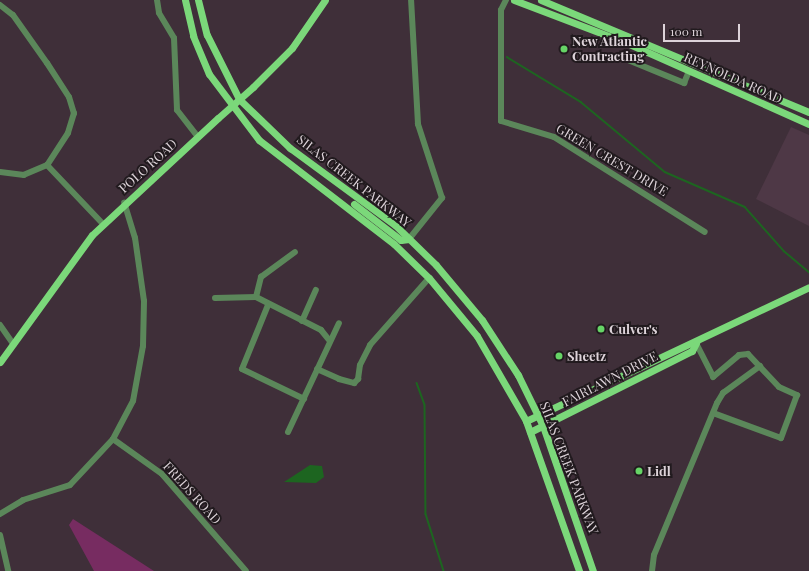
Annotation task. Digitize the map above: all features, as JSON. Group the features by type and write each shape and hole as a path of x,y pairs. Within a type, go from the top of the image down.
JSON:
{"main road":[{"name":"SILAS CREEK PARKWAY","path":"185,0 193,36 209,74 230,106 259,140 356,211 429,278 477,336 526,422 579,571"},
{"name":"SILAS CREEK PARKWAY","path":"198,0 207,36 239,99 290,148 409,239 482,320 518,375 543,426 593,571"},
{"name":"POLO ROAD","path":"0,362 14,345 102,223 253,87 292,48 325,0"},
{"name":"REYNOLDA ROAD","path":"514,0 689,71 809,124"},
{"name":"REYNOLDA ROAD","path":"541,0 809,112"},
{"path":"330,193 353,204 401,240 409,239"},
{"name":"FAIRLAWN DRIVE","path":"526,422 686,343 696,343 809,287"},
{"name":"FAIRLAWN DRIVE","path":"530,432 692,351 696,343"}],"street":[{"path":"157,0 159,13 174,38 177,110 198,137"},
{"path":"409,239 442,198 418,124 411,0"},
{"name":"GREEN CREST DRIVE","path":"506,0 502,10 501,121 554,137 705,232"},
{"path":"0,5 17,20 72,104 71,127 47,165 24,175 0,172"},
{"path":"628,60 684,83 689,71"},
{"path":"47,165 102,223"},
{"path":"0,514 23,500 70,485 113,439 133,401 143,346 143,284 135,238 124,203"},
{"path":"256,298 261,277 295,252"},
{"path":"317,369 354,383 370,345 429,278"},
{"path":"302,321 316,290"},
{"path":"215,298 256,298 321,330 329,340"},
{"path":"268,305 242,369 304,399"},
{"path":"288,432 329,340 339,323"},
{"path":"0,325 14,345"},
{"path":"696,343 713,377 743,354 752,356 779,387 797,395 781,438 712,413"},
{"path":"652,571 654,555 712,413 723,393 760,366"},
{"name":"FREDS ROAD","path":"113,439 166,477 246,571"},
{"path":"0,535 8,571"}],"shaded area":[{"path":"791,127 809,135 809,226 756,199"},
{"path":"310,465 322,466 324,477 316,483 284,482"},
{"path":"73,519 154,571 94,571 69,525"}],"waterway":[{"path":"507,57 581,102 665,172 745,207 784,251 809,272"},
{"path":"417,383 425,405 426,514 444,571"}],"place":[{"name":"New Atlantic Contracting","path":"564,49"},
{"name":"Culver's","path":"601,329"},
{"name":"Sheetz","path":"559,356"},
{"name":"Lidl","path":"639,471"}]}
